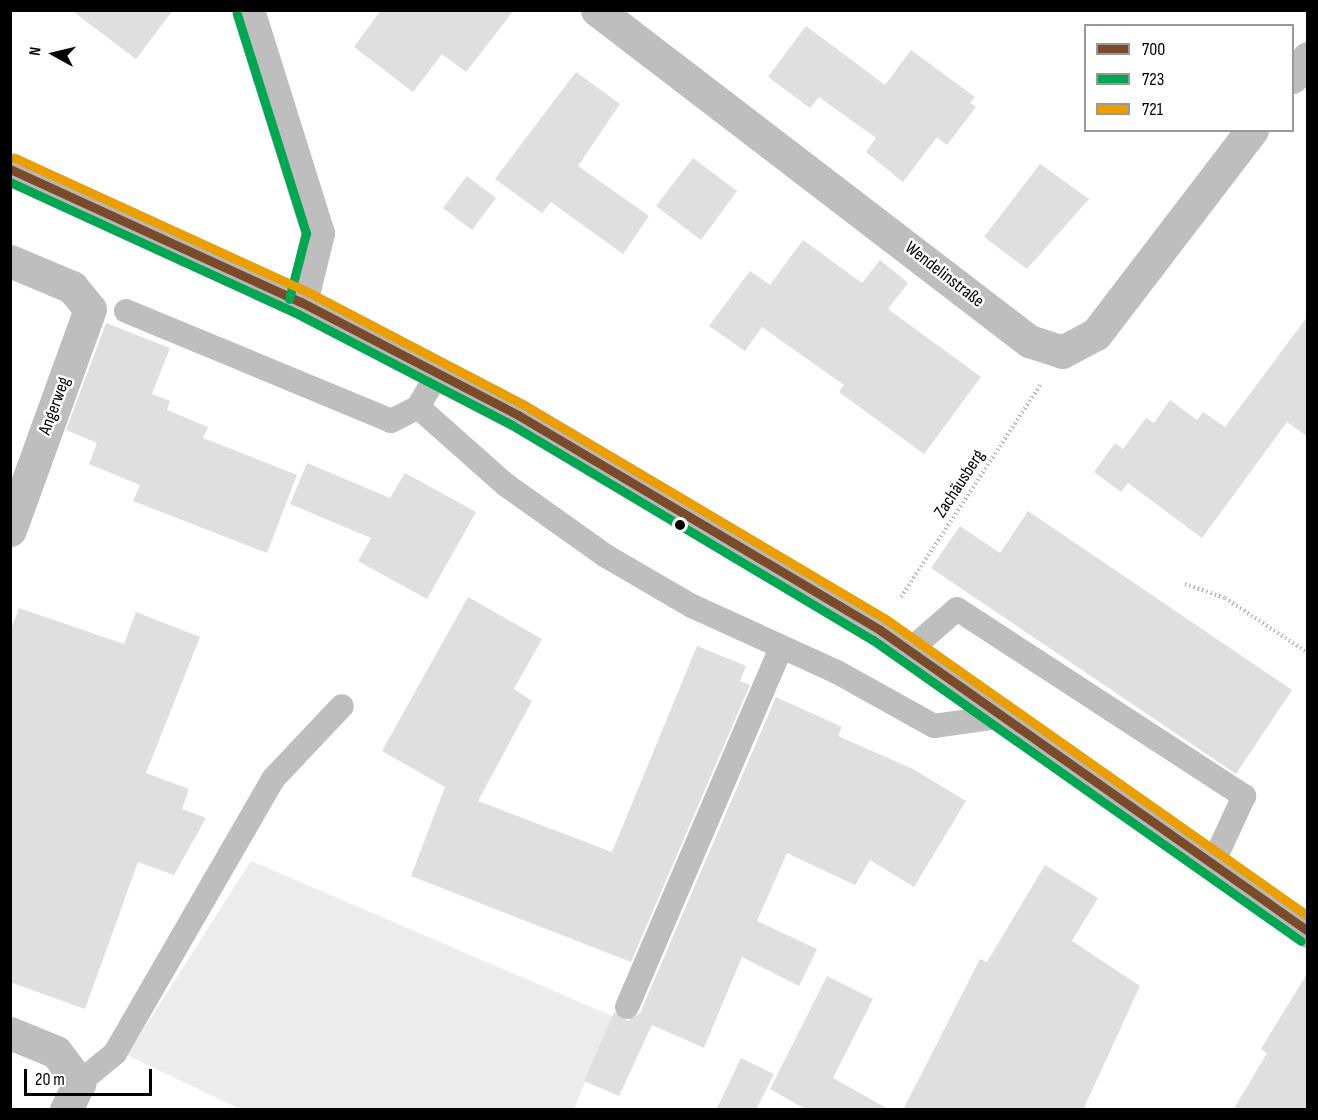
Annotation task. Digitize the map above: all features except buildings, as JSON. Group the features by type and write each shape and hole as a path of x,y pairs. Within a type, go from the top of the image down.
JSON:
{"street":[{"path":"248,10 318,233 301,302"},
{"name":"Wendelinstraße","path":"597,10 1029,341 1062,352"},
{"path":"1294,76 1308,58"},
{"path":"1062,352 1096,333 1250,132"},
{"path":"10,169 301,302 439,371 880,630 1308,931"},
{"name":"Angerweg","path":"10,261 72,287 90,309 10,530"},
{"path":"10,1033 56,1053 73,1096"}],"lane":[{"path":"126,311 391,421 418,407 439,371"},
{"path":"418,407 506,485 606,556 781,648 837,672 934,726 1004,716"},
{"path":"910,650 957,609 1244,796 1213,863"},
{"path":"627,1007 781,648"},
{"path":"73,1096 115,1053 273,779 342,706"}],"path":[{"name":"Zachäusberg","path":"880,630 1062,352"},
{"path":"1185,584 1225,598 1308,653"}],"shaded area":[{"path":"251,861 612,1016 574,1109 240,1109 127,1055"}],"transit line":[{"name":"723","path":"237,14 306,233 289,299"},
{"name":"721","path":"15,158 306,291 524,405 887,620 1308,916"},
{"name":"700","path":"10,169 301,302 518,415 880,630 1308,931"},
{"name":"723","path":"10,182 296,313 512,425 873,640 1301,941"}]}
